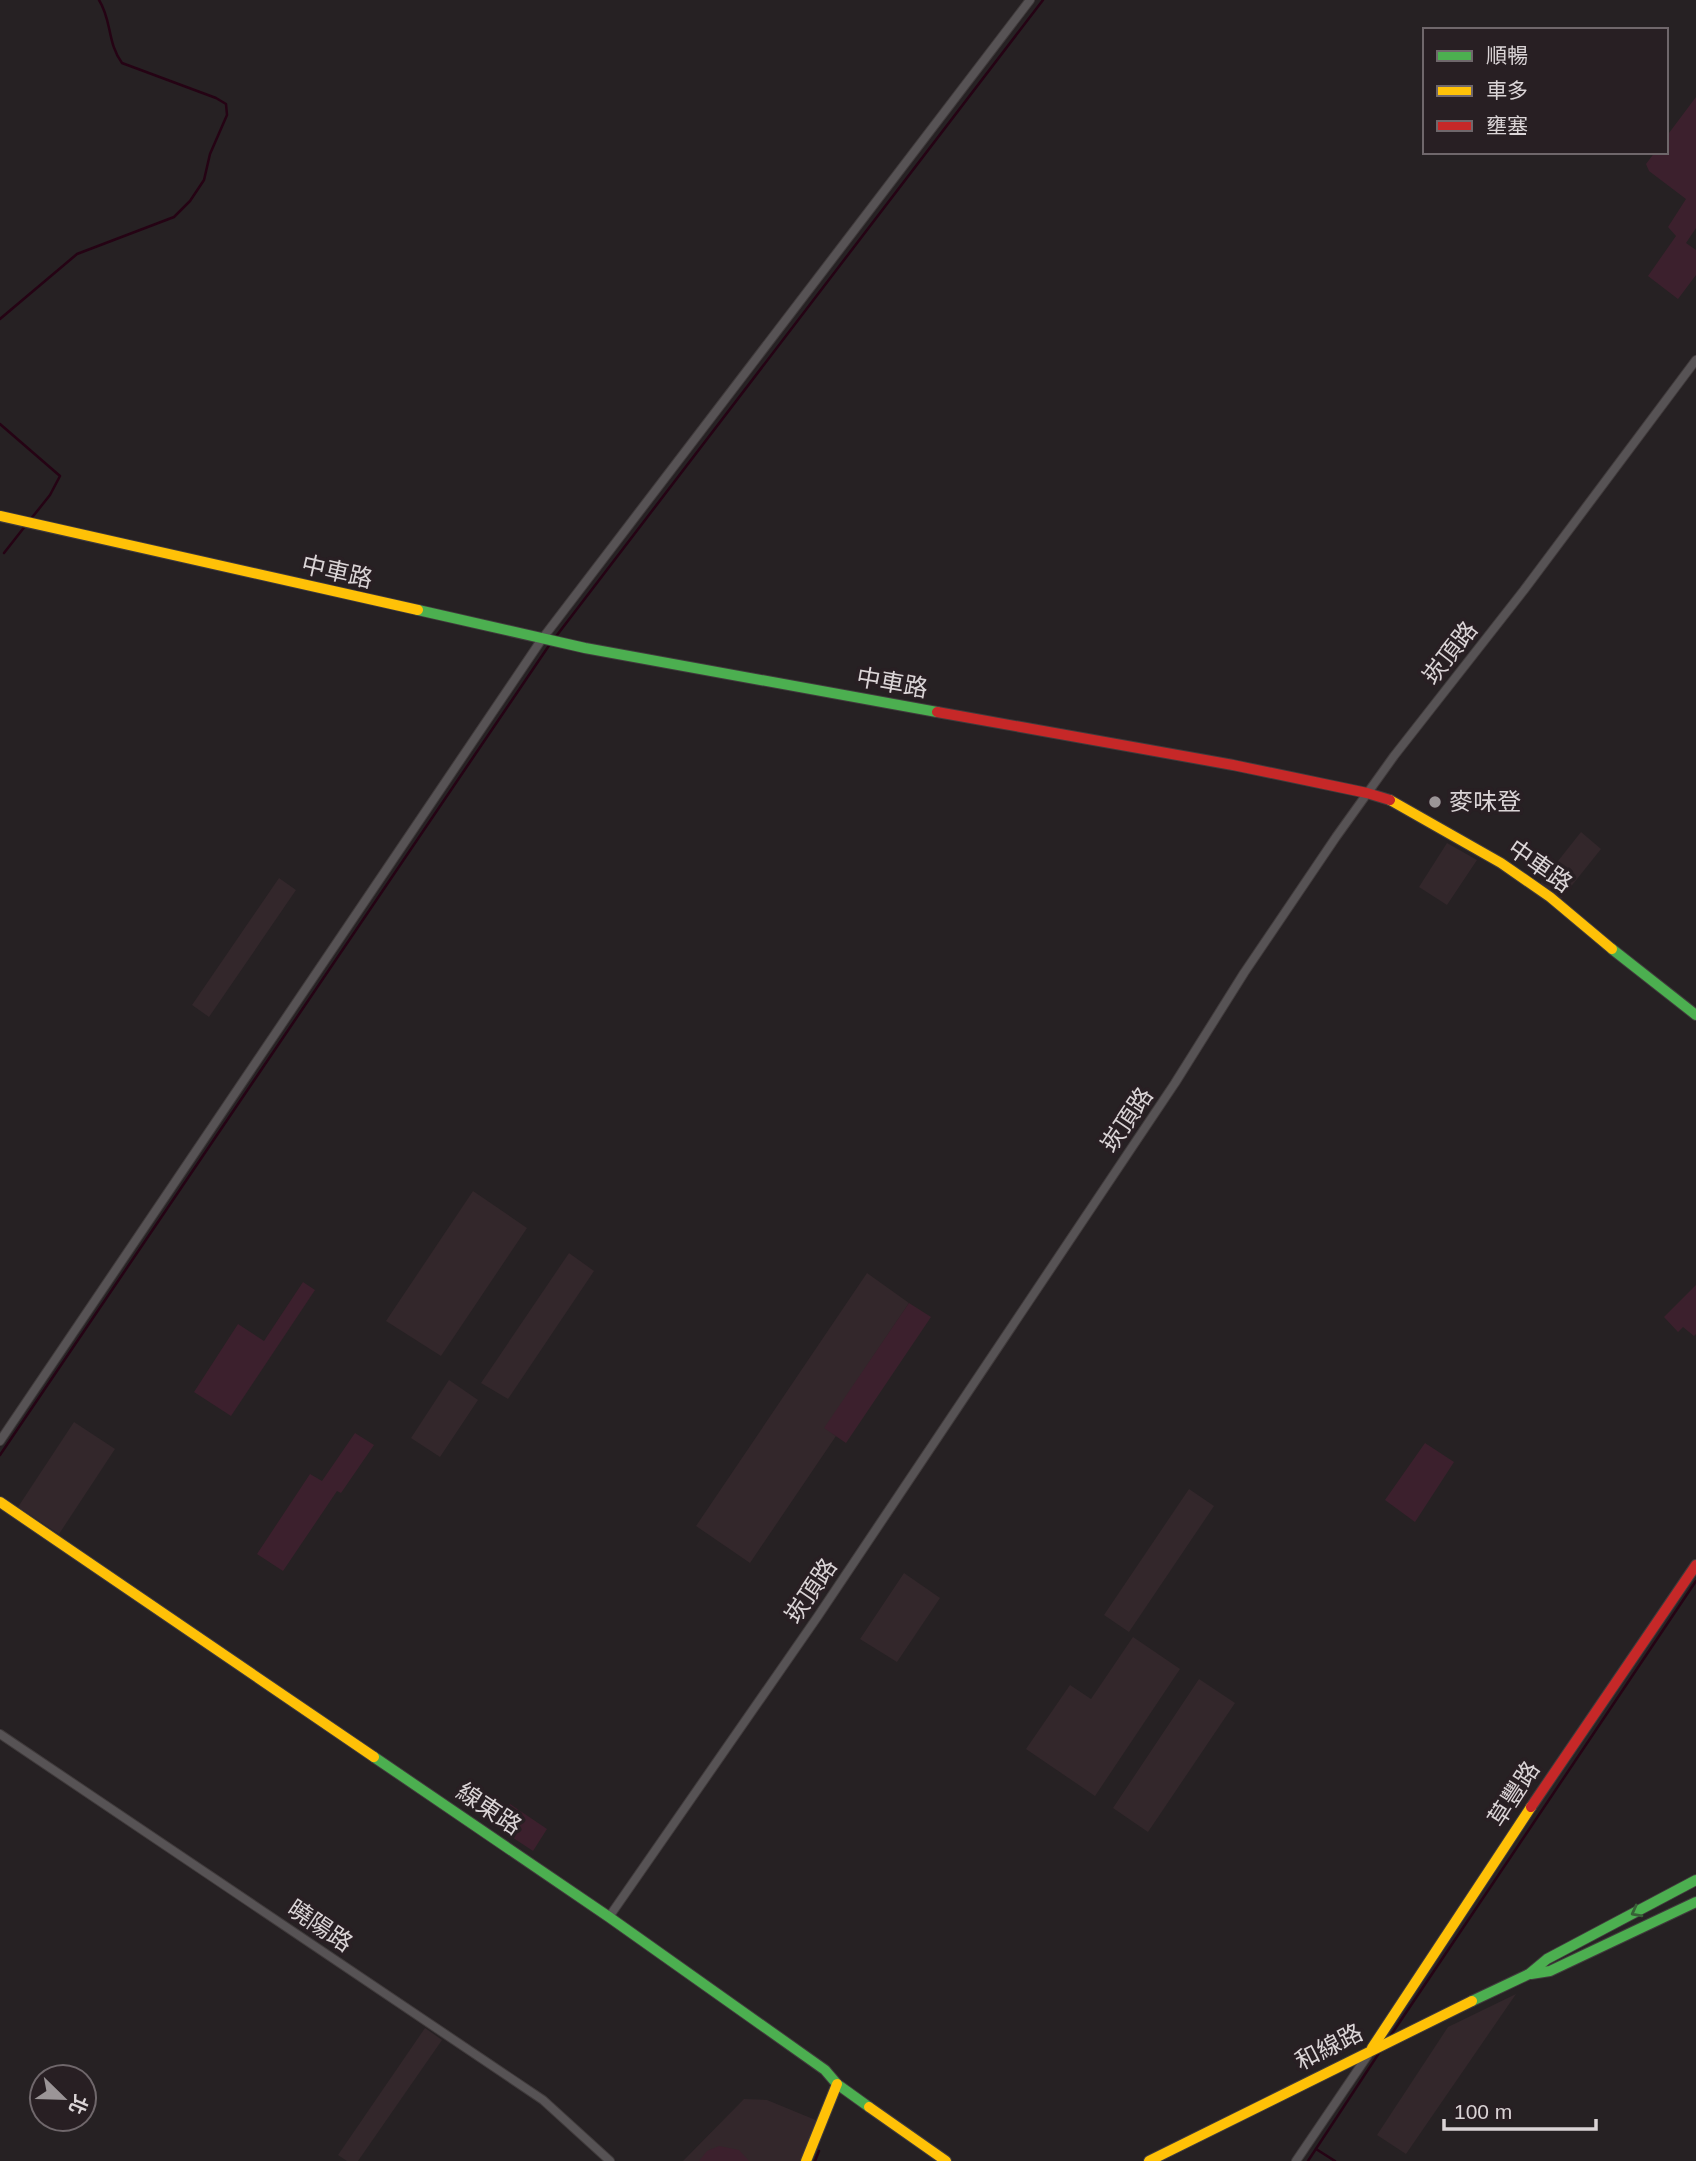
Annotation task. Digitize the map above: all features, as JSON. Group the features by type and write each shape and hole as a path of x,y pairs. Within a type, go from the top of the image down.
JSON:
{"street":[{"path":"0,1441 542,639 1030,0"},
{"name":"崁頂路","path":"609,1917 826,1604 1175,1083 1244,973 1367,793 1524,590 1696,360"},
{"name":"中車路","path":"0,516 542,639 1233,765 1367,793 1395,802 1501,863 1550,897 1644,976 1696,1015"},
{"name":"線東路","path":"0,1502 609,1917 825,2070 836,2084 946,2161"},
{"name":"草豐路","path":"1371,2049 1574,1741 1696,1565"},
{"name":"曉陽路","path":"0,1734 543,2099 610,2161"},
{"name":"和線路","path":"1149,2161 1371,2049 1529,1974 1547,1959 1696,1880"},
{"name":"和線路","path":"1529,1974 1550,1971 1696,1902"},
{"path":"1296,2161 1371,2049"},
{"path":"806,2161 836,2084"}],"shaded area":[{"path":"1696,97 1696,228 1686,243 1696,250 1696,275 1678,299 1648,276 1676,236 1668,227 1686,199 1649,171 1646,164 1654,154 1668,154 1668,134"},
{"path":"1581,832 1601,849 1561,899 1539,885"},
{"path":"1447,843 1477,860 1447,905 1419,887"},
{"path":"279,878 296,890 209,1017 192,1005"},
{"path":"473,1191 527,1228 441,1356 386,1321"},
{"path":"569,1253 594,1271 508,1399 481,1383"},
{"path":"867,1273 909,1303 825,1428 836,1436 750,1563 696,1526"},
{"path":"303,1282 315,1290 231,1416 194,1392 238,1324 264,1341"},
{"path":"1696,1285 1694,1336 1683,1327 1678,1332 1664,1317"},
{"path":"909,1303 931,1317 846,1443 824,1428"},
{"path":"449,1380 478,1400 440,1457 411,1438"},
{"path":"74,1422 115,1449 59,1534 18,1507"},
{"path":"355,1433 374,1445 341,1493 337,1491 283,1571 257,1554 310,1474 322,1481"},
{"path":"1425,1443 1454,1462 1415,1522 1385,1500"},
{"path":"1189,1489 1214,1506 1129,1632 1104,1615"},
{"path":"904,1573 940,1598 897,1662 860,1639"},
{"path":"1133,1637 1180,1669 1095,1796 1026,1749 1070,1685 1091,1699"},
{"path":"1199,1679 1235,1703 1148,1832 1113,1808"},
{"path":"510,1804 547,1829 533,1851 495,1826"},
{"path":"1516,1994 1406,2154 1377,2135 1448,2027"},
{"path":"425,2028 442,2040 358,2161 347,2161 338,2155"},
{"path":"744,2099 767,2100 818,2121 803,2161 683,2161"},
{"path":"719,2146 739,2150 749,2161 699,2161 707,2151"}],"waterway":[{"path":"0,319 77,254 174,217 190,201 204,180 210,154 227,115 226,104 216,98 122,63 114,48 106,15 99,0"},
{"path":"554,639 1043,0"},
{"path":"0,424 60,476 50,495 30,520"},
{"path":"4,553 26,525"},
{"path":"0,1455 550,644"},
{"path":"1391,2035 1696,1581"},
{"path":"1308,2161 1381,2050"},
{"path":"1316,2149 1335,2161"},
{"path":"815,2161 819,2151"}],"traffic: fast":[{"path":"418,610 585,648 937,712"},
{"path":"1612,949 1696,1015"},
{"path":"374,1757 609,1917 825,2070 837,2084 869,2107"},
{"path":"1472,2001 1529,1974 1547,1959 1696,1880"},
{"path":"1531,1974 1550,1971 1696,1902"}],"traffic: slow":[{"path":"0,516 418,610"},
{"path":"1390,800 1501,863 1550,897 1612,949"},
{"path":"0,1502 374,1757"},
{"path":"1372,2048 1531,1807"},
{"path":"1149,2161 1472,2001"},
{"path":"806,2161 837,2084"},
{"path":"869,2107 946,2161"}],"traffic: jam":[{"path":"937,712 1233,765 1390,800"},
{"path":"1531,1807 1696,1565"}],"place":[{"name":"麥味登","path":"1435,802"}]}
